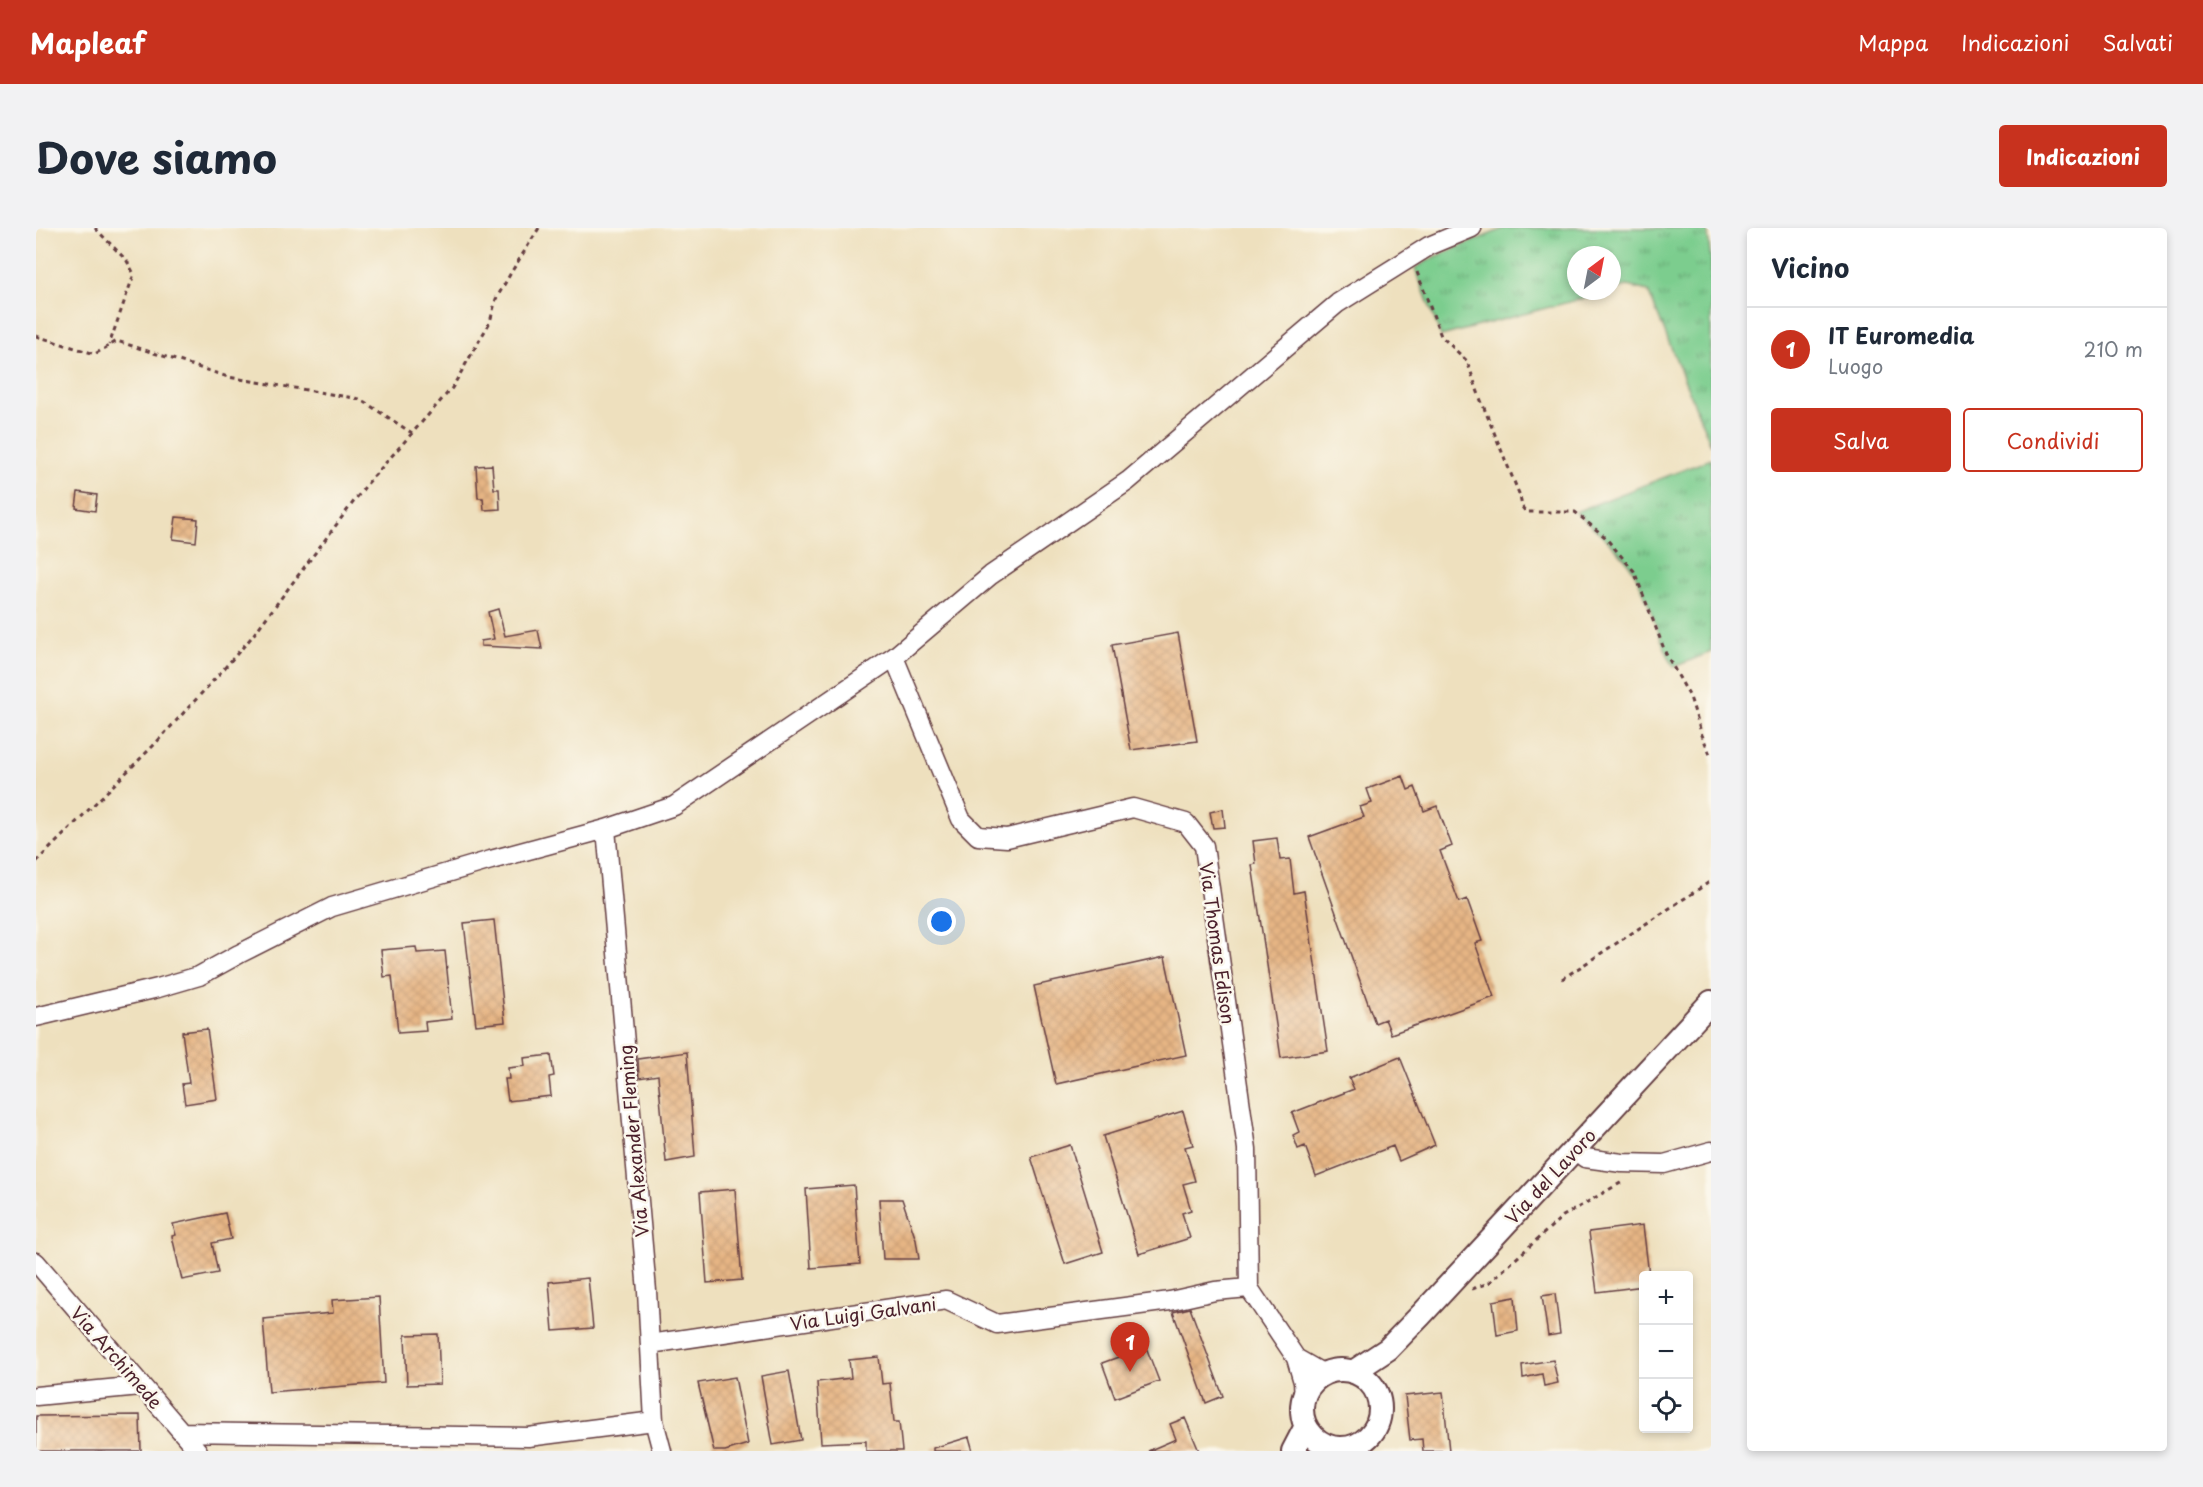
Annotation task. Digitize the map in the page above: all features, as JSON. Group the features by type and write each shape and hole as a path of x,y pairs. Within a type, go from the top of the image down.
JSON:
{"main road":[{"name":"Via del Lavoro","path":"1388,1349 1711,1002"},
{"path":"1353,1372 1388,1349"},
{"path":"1376,1391 1388,1349"},
{"path":"1378,1421 1371,1434 1359,1444 1348,1449 1329,1446 1316,1438 1306,1426 1302,1412 1304,1396 1311,1383 1324,1374 1338,1370 1353,1372 1367,1379 1376,1391 1380,1406 1378,1421 1380,1451"},
{"path":"1293,1451 1306,1426"},
{"path":"1300,1451 1322,1443"}],"street":[{"path":"36,1017 199,976 332,907 491,860 606,830 674,806 894,657 991,575 1128,481 1338,303 1429,246 1472,228"},
{"name":"Via Thomas Edison","path":"894,657 961,819 978,836 1007,838 1134,808 1186,823 1204,846 1247,1149 1248,1288"},
{"name":"Via Alexander Fleming","path":"606,830 651,1344 654,1421 663,1451"},
{"path":"1574,1149 1585,1158 1645,1164 1664,1164 1711,1151"},
{"name":"Via Archimede","path":"36,1262 198,1451"},
{"path":"1248,1288 1296,1358 1304,1396"},
{"name":"Via Luigi Galvani","path":"651,1344 946,1300 997,1324 1248,1288"},
{"path":"1296,1358 1324,1374"},
{"path":"36,1396 140,1386"},
{"path":"183,1432 528,1437 654,1421"}],"path":[{"path":"95,228 127,261 134,274 108,347"},
{"path":"36,862 153,746 251,638 367,484 452,388 490,322 496,299 539,228"},
{"path":"1411,257 1441,336 1467,362 1520,496 1521,507 1526,512 1575,513 1604,536 1634,571 1666,654 1690,697 1711,757"},
{"path":"36,336 95,354 117,341 228,377 360,399 412,432"},
{"path":"1562,979 1711,881"},
{"path":"1451,1283 1469,1290 1489,1283 1563,1216 1638,1172 1645,1164"}],"green space":[{"path":"1505,228 1707,228 1711,261 1711,445 1648,291 1627,286 1621,288 1621,246 1567,246 1567,300 1576,300 1441,336 1415,268 1435,257"},
{"path":"1711,459 1711,652 1674,667 1640,583 1629,564 1607,540 1575,512"}],"building":[{"path":"492,465 494,489 499,489 500,509 484,510 483,498 478,498 476,466"},
{"path":"78,492 97,495 95,511 76,508"},
{"path":"176,517 198,519 196,542 173,539"},
{"path":"498,609 505,636 538,630 542,649 481,646 481,641 494,639 488,612"},
{"path":"1178,633 1197,741 1131,750 1112,645"},
{"path":"1403,776 1408,790 1415,787 1424,811 1437,806 1452,846 1440,851 1459,902 1467,899 1482,941 1475,943 1494,997 1391,1034 1385,1019 1375,1023 1309,837 1364,817 1360,807 1372,803 1367,789"},
{"path":"1223,809 1225,827 1213,828 1210,812"},
{"path":"1277,838 1280,860 1290,859 1294,893 1304,891 1328,1051 1281,1058 1252,865 1256,864 1253,841"},
{"path":"494,920 505,1022 476,1025 464,923"},
{"path":"416,947 417,953 445,951 452,1019 425,1022 426,1031 398,1033 392,976 384,977 381,950"},
{"path":"1165,957 1186,1055 1056,1084 1034,986"},
{"path":"207,1029 217,1099 185,1104 182,1084 189,1083 182,1032"},
{"path":"687,1052 695,1157 666,1162 658,1075 639,1078 638,1059"},
{"path":"551,1055 554,1076 549,1077 551,1096 508,1101 505,1079 509,1079 508,1068 525,1066 524,1058"},
{"path":"1400,1057 1435,1145 1399,1161 1393,1146 1316,1176 1305,1146 1298,1149 1293,1135 1299,1132 1292,1113 1354,1089 1349,1078"},
{"path":"1183,1111 1193,1145 1185,1147 1195,1181 1183,1184 1191,1210 1182,1213 1190,1238 1139,1254 1103,1136"},
{"path":"1070,1145 1103,1252 1065,1264 1031,1157"},
{"path":"854,1185 860,1264 811,1268 806,1189"},
{"path":"735,1189 742,1280 707,1283 700,1192"},
{"path":"879,1199 902,1199 916,1240 919,1259 883,1259"},
{"path":"225,1213 231,1239 212,1243 218,1273 182,1280 172,1236 176,1235 173,1224"},
{"path":"1643,1225 1649,1271 1639,1271 1639,1287 1597,1292 1589,1232"},
{"path":"588,1278 593,1328 553,1331 549,1282"},
{"path":"1555,1294 1560,1334 1548,1336 1542,1296"},
{"path":"379,1297 384,1383 269,1392 263,1319 333,1313 332,1300"},
{"path":"1515,1297 1518,1331 1497,1335 1493,1301"},
{"path":"1190,1308 1223,1396 1206,1403 1173,1312"},
{"path":"438,1334 440,1384 407,1385 405,1335"},
{"path":"1146,1347 1159,1381 1115,1398 1102,1363"},
{"path":"879,1357 882,1384 890,1383 894,1422 899,1422 902,1451 866,1451 866,1441 821,1443 817,1382 851,1378 849,1360"},
{"path":"1553,1360 1558,1383 1544,1386 1542,1374 1523,1378 1522,1365"},
{"path":"789,1371 801,1440 773,1445 761,1376"},
{"path":"735,1377 748,1444 725,1451 714,1451 698,1383"},
{"path":"1443,1392 1449,1451 1423,1451 1422,1439 1410,1440 1405,1396"},
{"path":"140,1415 141,1451 36,1451 36,1416"},
{"path":"1185,1418 1199,1451 1148,1451 1176,1439 1170,1424"},
{"path":"969,1437 973,1451 933,1451 933,1448"}],"place":[{"name":"IT Euromedia","path":"1130,1372"}]}
